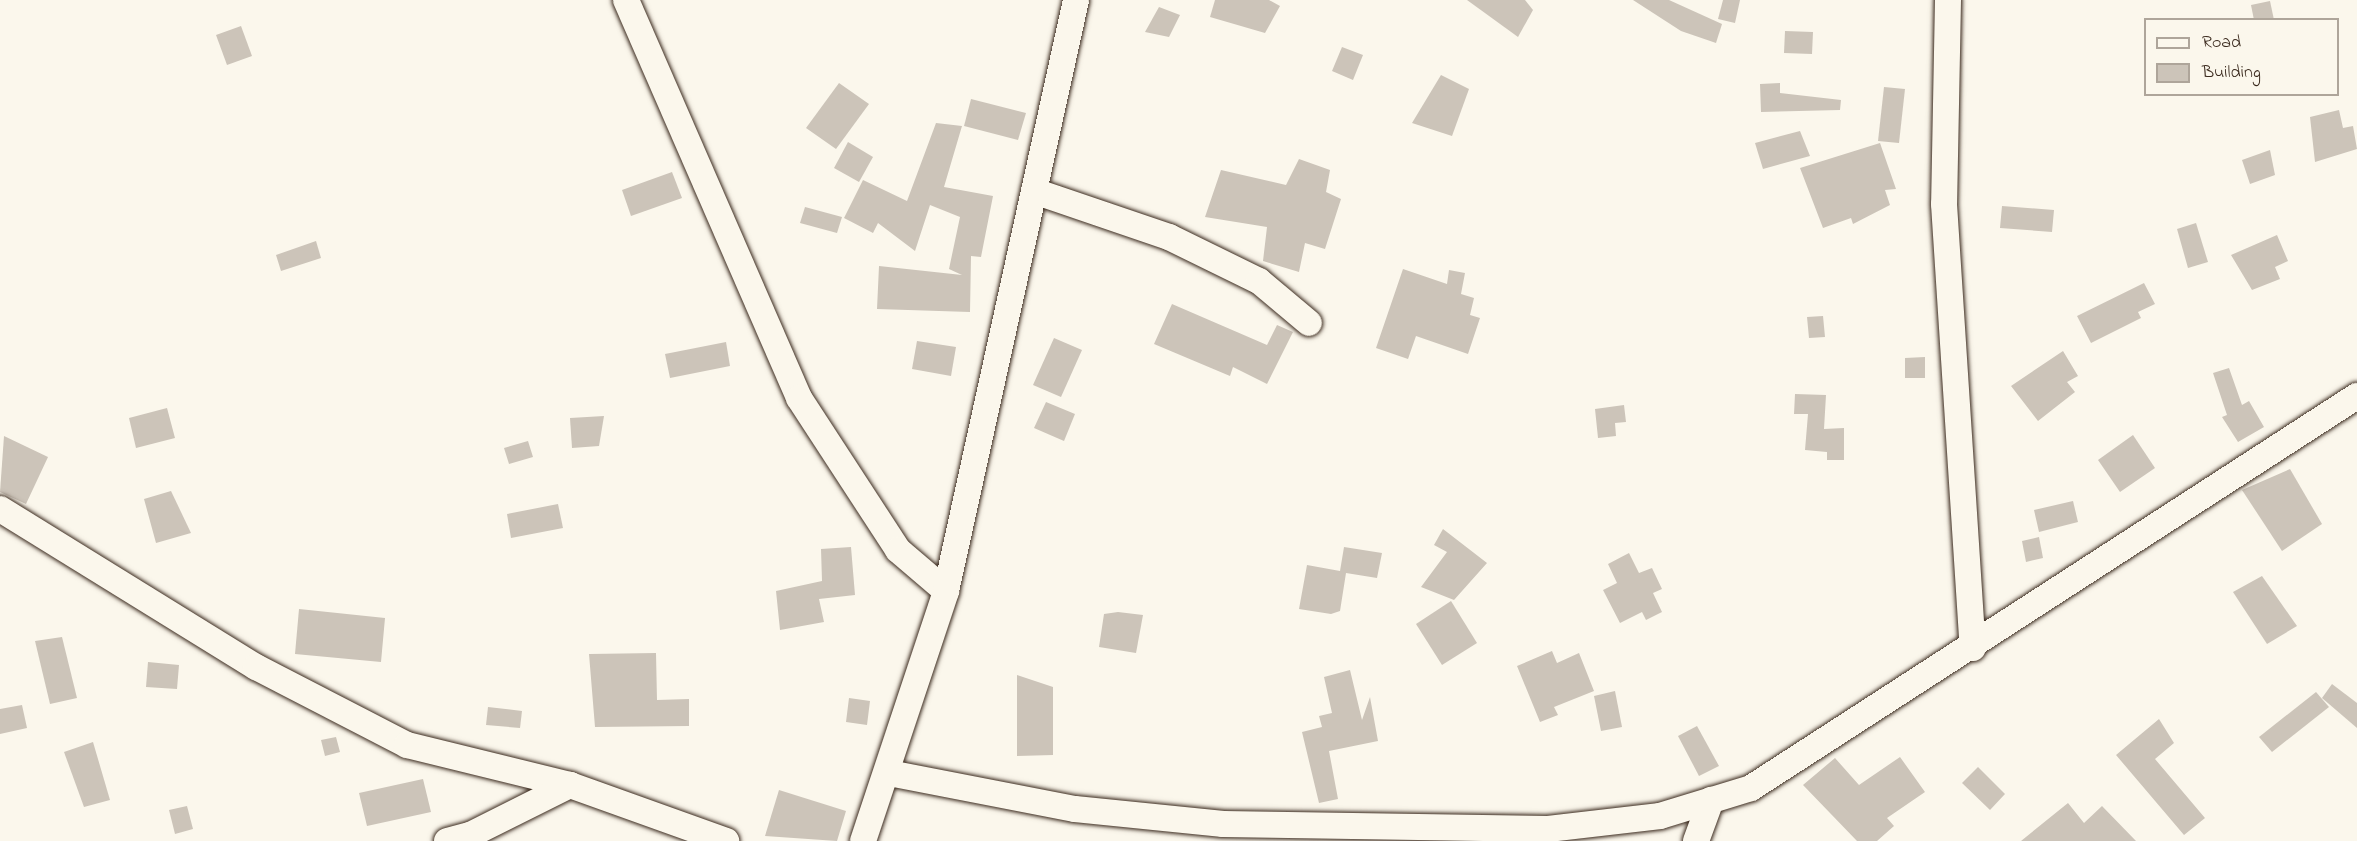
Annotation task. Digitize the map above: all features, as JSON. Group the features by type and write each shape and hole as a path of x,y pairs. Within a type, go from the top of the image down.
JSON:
{"street":[{"path":"626,0 799,398 898,550 946,591"},
{"path":"863,841 889,773 946,591 1076,0"},
{"path":"1948,0 1944,204 1973,648"},
{"path":"1034,191 1199,252 1259,281 1310,323"},
{"path":"889,773 1075,809 1224,824 1548,829 1660,816 1751,788 1973,648 2357,396"},
{"path":"0,509 256,667 407,745 570,785 726,841"},
{"path":"447,841 470,835 570,785"},
{"path":"1696,841 1711,800"}],"building":[{"path":"1215,0 1269,0 1280,6 1265,33 1210,17"},
{"path":"1467,0 1525,0 1533,10 1518,37"},
{"path":"1633,0 1669,0 1722,24 1716,43 1681,31"},
{"path":"1723,0 1740,0 1735,23 1718,19"},
{"path":"2270,1 2274,18 2254,18 2251,5"},
{"path":"1159,7 1180,15 1169,37 1145,32"},
{"path":"241,26 252,56 227,65 216,35"},
{"path":"1785,31 1813,32 1812,54 1784,53"},
{"path":"1342,47 1363,55 1353,80 1332,71"},
{"path":"1441,75 1469,89 1452,136 1412,123"},
{"path":"839,83 869,104 836,149 806,128"},
{"path":"1780,83 1780,93 1841,100 1840,110 1761,112 1760,84"},
{"path":"1884,87 1905,89 1899,143 1878,141"},
{"path":"971,99 1026,113 1018,140 964,126"},
{"path":"2339,110 2343,128 2353,126 2357,149 2315,162 2310,117"},
{"path":"936,123 962,126 944,187 993,196 981,257 971,256 970,312 877,309 879,266 962,275 949,269 960,217 930,205 915,251 878,223 873,233 844,218 863,180 907,201"},
{"path":"1800,131 1810,156 1763,169 1755,143"},
{"path":"848,142 873,157 859,182 834,168"},
{"path":"1880,143 1896,189 1885,190 1890,205 1853,224 1851,218 1823,228 1800,168"},
{"path":"2270,150 2275,175 2250,184 2242,160"},
{"path":"1299,159 1330,170 1326,192 1341,199 1325,249 1305,243 1299,272 1263,261 1267,227 1205,217 1221,170 1286,185"},
{"path":"672,172 682,198 631,216 622,190"},
{"path":"2002,206 2054,210 2052,232 2000,228"},
{"path":"805,207 842,217 837,233 800,223"},
{"path":"2196,223 2208,262 2188,268 2177,229"},
{"path":"2277,235 2288,261 2275,267 2280,279 2252,290 2231,255"},
{"path":"316,241 321,258 281,271 276,255"},
{"path":"1403,269 1447,284 1449,270 1465,273 1461,294 1474,298 1470,315 1480,318 1468,354 1416,336 1408,359 1376,348"},
{"path":"2144,283 2155,304 2138,312 2141,318 2091,343 2077,316"},
{"path":"1172,304 1267,345 1277,325 1293,332 1267,384 1233,367 1230,376 1154,344"},
{"path":"1823,316 1825,337 1809,338 1807,317"},
{"path":"1054,338 1082,350 1061,397 1033,385"},
{"path":"917,341 956,347 951,376 912,369"},
{"path":"726,342 730,366 670,378 665,354"},
{"path":"2063,351 2078,376 2067,382 2075,392 2038,421 2011,386"},
{"path":"1925,357 1925,378 1905,378 1905,358"},
{"path":"2229,368 2242,405 2249,401 2264,427 2238,442 2222,417 2227,415 2213,373"},
{"path":"1795,394 1826,395 1824,429 1844,428 1844,460 1827,460 1827,452 1805,450 1808,414 1794,414"},
{"path":"1046,402 1075,414 1064,441 1034,428"},
{"path":"1624,405 1626,422 1615,423 1616,436 1598,438 1595,409"},
{"path":"167,408 175,438 136,448 129,418"},
{"path":"604,416 599,446 572,448 570,418"},
{"path":"2133,435 2155,468 2120,492 2098,460"},
{"path":"4,436 48,457 26,504 0,492"},
{"path":"528,441 533,457 509,464 504,448"},
{"path":"2290,469 2322,524 2282,551 2242,490"},
{"path":"171,491 191,533 156,543 144,499"},
{"path":"2073,501 2078,522 2039,532 2034,510"},
{"path":"558,504 563,528 511,538 507,514"},
{"path":"1443,529 1487,563 1454,600 1421,587 1447,552 1434,545"},
{"path":"2039,537 2043,558 2026,562 2022,541"},
{"path":"851,547 855,595 819,599 824,622 780,630 776,591 822,581 821,549"},
{"path":"1344,547 1382,553 1377,578 1346,573 1340,611 1331,614 1299,609 1307,565 1340,571"},
{"path":"1629,553 1639,573 1652,568 1662,589 1653,593 1662,612 1646,620 1642,612 1620,623 1603,590 1617,583 1608,564"},
{"path":"2262,576 2297,626 2267,644 2233,592"},
{"path":"1451,601 1477,643 1442,665 1416,624"},
{"path":"299,609 385,618 381,662 295,654"},
{"path":"1118,612 1143,615 1136,653 1099,647 1104,614"},
{"path":"62,637 77,698 50,704 35,641"},
{"path":"1552,651 1557,663 1579,653 1594,691 1554,707 1558,715 1540,722 1517,666"},
{"path":"656,653 657,700 689,699 689,726 595,727 589,654"},
{"path":"148,662 179,665 177,689 146,687"},
{"path":"1350,670 1362,720 1370,697 1378,741 1329,751 1338,799 1319,803 1302,732 1322,727 1319,716 1332,713 1324,677"},
{"path":"1017,675 1053,687 1053,755 1017,756"},
{"path":"2332,684 2357,703 2357,728 2322,698"},
{"path":"1615,691 1622,727 1601,731 1594,696"},
{"path":"2316,692 2329,707 2272,752 2259,737"},
{"path":"849,698 870,701 867,725 846,722"},
{"path":"22,705 27,728 0,734 0,709"},
{"path":"488,707 522,711 520,728 486,725"},
{"path":"2159,719 2174,743 2155,759 2205,818 2184,835 2116,755"},
{"path":"1697,726 1719,766 1699,776 1678,736"},
{"path":"336,737 340,752 325,756 321,740"},
{"path":"93,742 110,800 84,807 64,752"},
{"path":"1900,757 1925,792 1887,818 1894,826 1877,841 1857,841 1803,785 1835,758 1859,785"},
{"path":"1978,767 2005,794 1990,810 1962,783"},
{"path":"423,779 431,812 367,826 359,793"},
{"path":"779,790 846,811 837,841 765,836"},
{"path":"2068,803 2084,823 2102,806 2136,841 2021,841"},
{"path":"187,806 193,829 175,834 169,810"}]}
